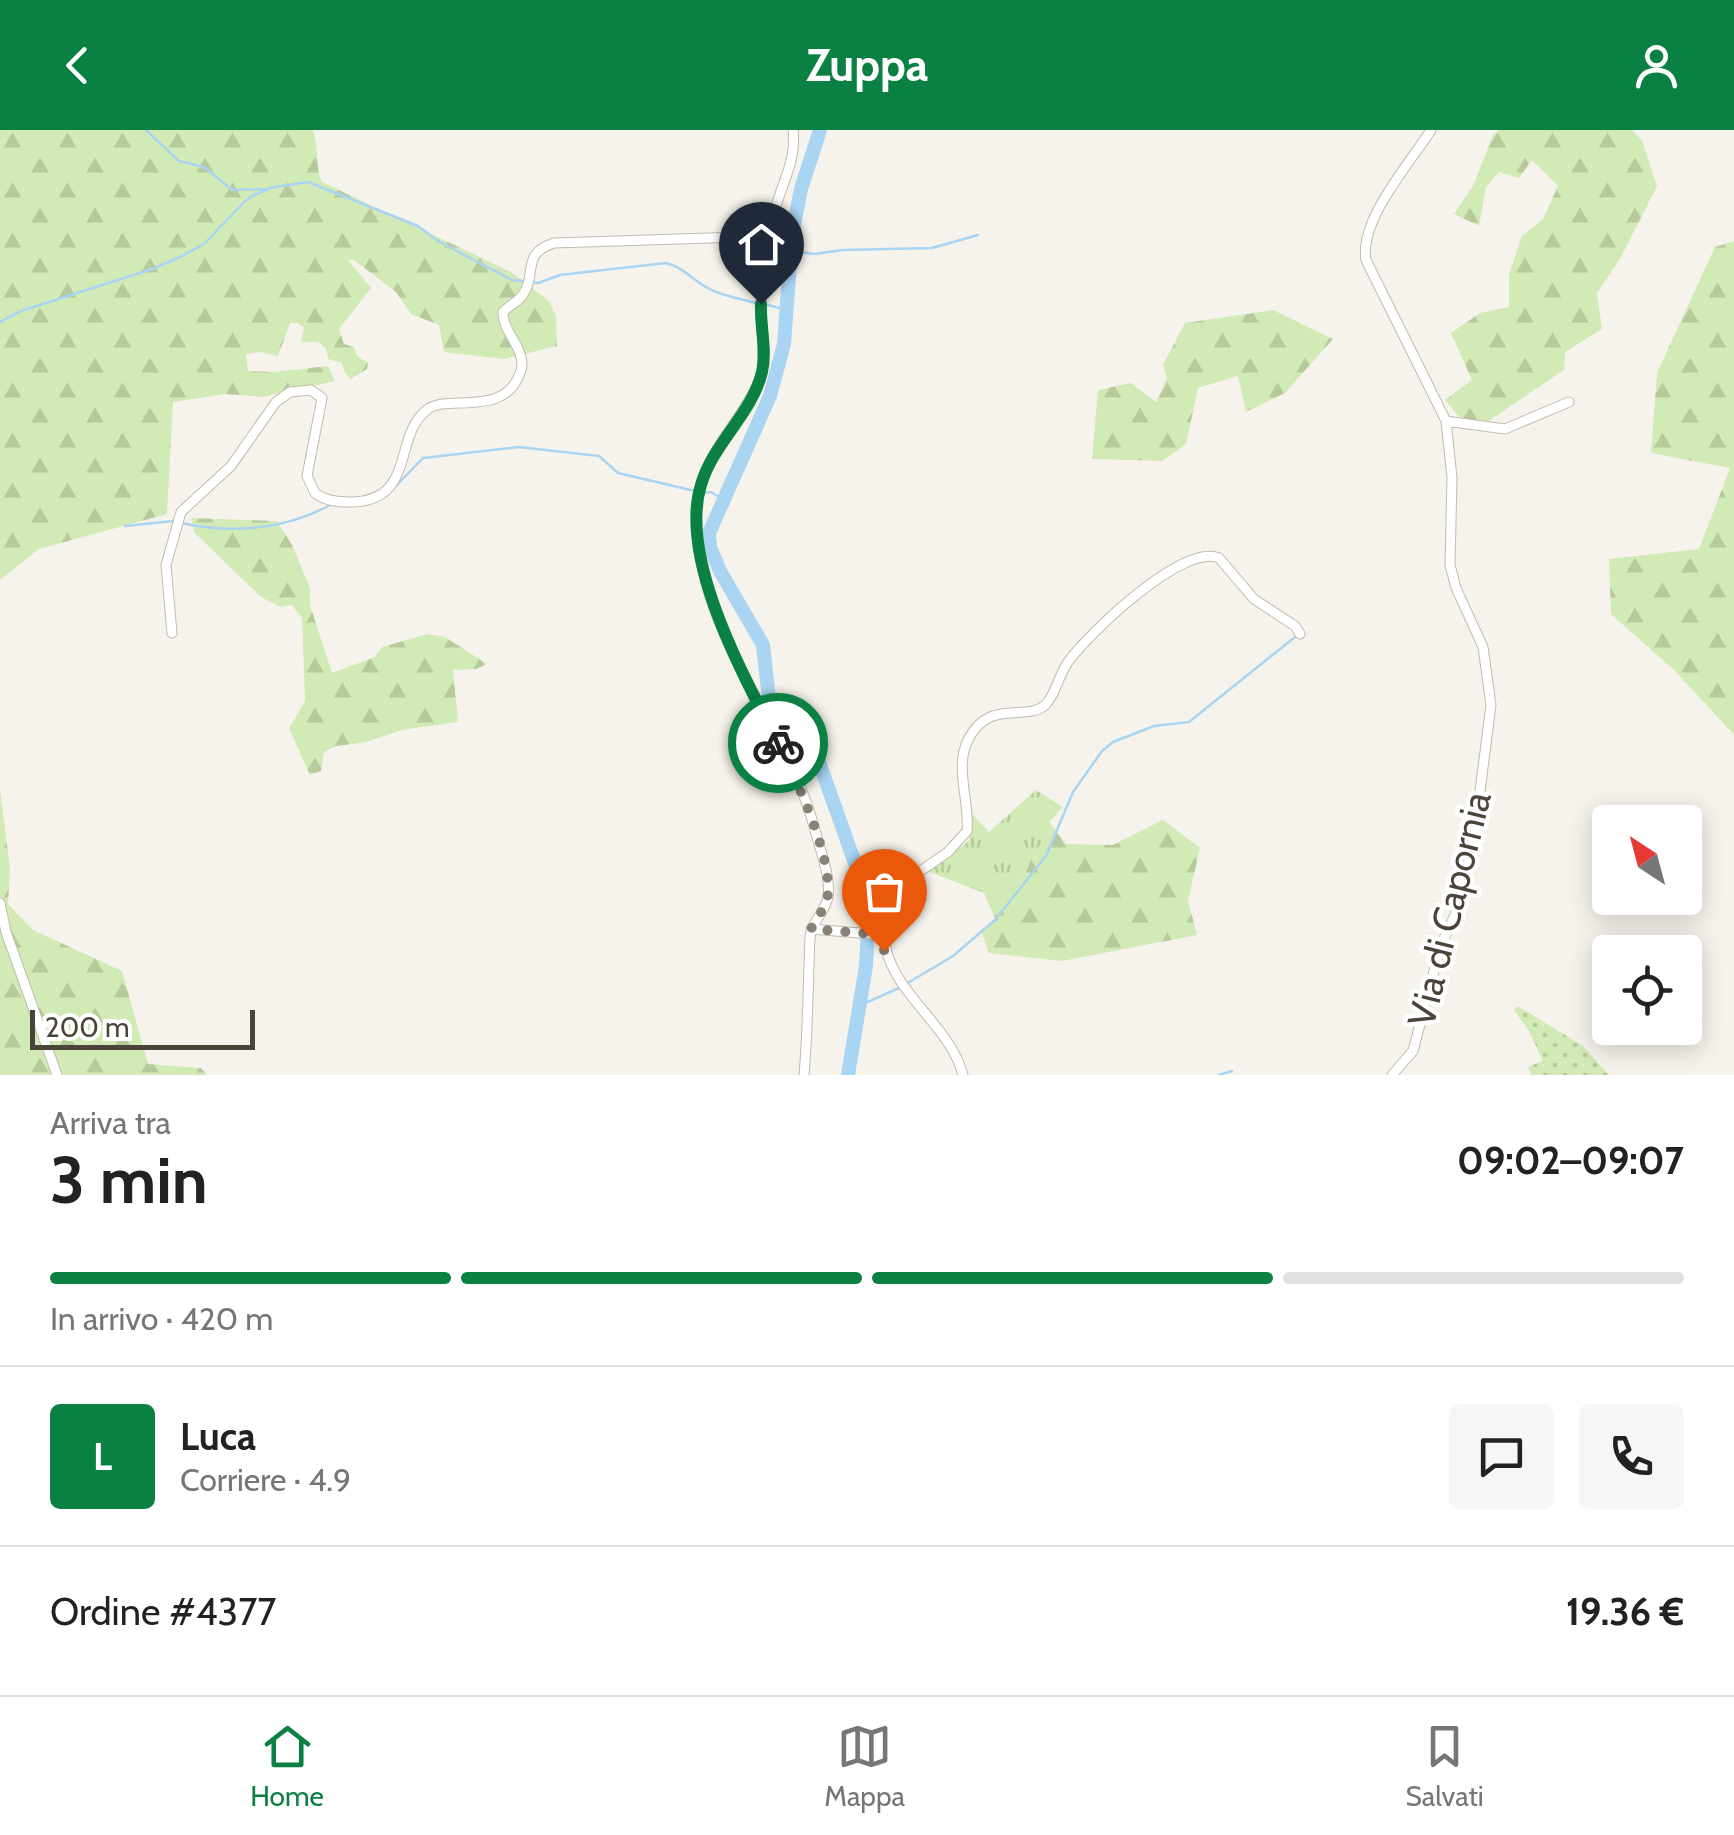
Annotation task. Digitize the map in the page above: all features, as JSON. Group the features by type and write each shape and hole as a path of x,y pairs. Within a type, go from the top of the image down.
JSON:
{"street":[{"path":"793,130 795,144 770,236 761,304 763,369 744,409 713,454 698,494 698,531 709,590 732,652 796,780 814,826 828,896 811,929 804,1075"},
{"name":"Via di Capornia","path":"1392,1075 1414,1052 1441,946 1456,915 1474,838 1491,705 1483,647 1456,588 1450,565 1450,443 1446,421 1366,260 1364,246 1373,219 1432,130"},
{"path":"172,633 166,565 181,512 231,466 276,402 299,390 316,391 322,398 307,476 314,493 338,502 374,498 396,480 414,430 428,409 434,405 472,405 495,398 519,375 521,357 504,324 503,312 524,292 535,254 554,243 770,236"},
{"path":"1446,421 1505,430 1569,402"},
{"path":"811,929 882,935 901,924 914,880 966,831 962,764 968,739 976,728 1000,712 1045,706 1068,661 1088,638 1175,566 1202,555 1220,558 1254,599 1300,634"},
{"path":"0,903 6,932 56,1075"},
{"path":"882,935 884,951 892,966 955,1052 962,1075"}],"green space":[{"path":"0,130 313,130 322,182 511,272 549,301 556,316 557,346 504,359 444,352 439,325 411,314 396,292 354,260 348,260 371,288 339,329 344,344 354,347 357,356 368,363 367,369 351,379 342,363 328,359 326,348 318,342 301,342 304,328 290,323 278,356 246,354 248,371 328,366 335,381 262,397 225,394 173,402 167,514 39,549 0,580"},
{"path":"1499,130 1632,130 1642,140 1657,186 1621,257 1597,293 1602,329 1565,352 1564,370 1487,422 1461,419 1445,400 1472,380 1451,333 1480,313 1509,307 1509,275 1522,236 1543,219 1558,186 1532,160 1519,178 1499,172 1486,187 1479,226 1454,214 1473,186 1493,135"},
{"path":"1734,241 1734,735 1675,671 1611,614 1609,559 1699,549 1730,468 1651,453 1657,373 1715,247"},
{"path":"1273,310 1333,339 1285,393 1246,412 1238,376 1198,388 1186,444 1162,461 1092,459 1098,390 1131,383 1156,402 1167,378 1163,365 1185,323"},
{"path":"191,518 277,521 310,588 310,605 332,673 375,657 382,647 428,634 445,637 487,664 476,669 453,670 458,722 401,730 367,742 336,746 324,752 321,771 310,775 289,728 305,701 302,618 292,605 281,607 261,597 195,533"},
{"path":"0,790 10,868 8,904 33,930 122,971 148,1064 201,1068 207,1075 0,1075"},
{"path":"1036,790 1063,807 1049,822 1051,833 1035,850 1009,911 996,921 984,893 927,871 969,841 972,814 989,832"},
{"path":"1163,820 1200,848 1188,901 1197,935 1062,961 989,953 981,930 1009,911 1035,850 1050,833 1049,822 1066,844 1113,845"},
{"path":"1518,1006 1583,1046 1609,1075 1532,1075 1528,1067 1543,1061 1514,1010"}],"waterway":[{"path":"146,130 179,161 204,167 232,190 264,189"},
{"path":"820,130 801,189 792,235 784,344 770,396 709,533 720,571 763,645 769,699 779,718 798,733 818,759 862,883 868,927 866,966 848,1075"},
{"path":"0,322 21,311 178,258 204,244 254,195 270,188 308,182 418,226 438,241 512,280 523,281"},
{"path":"791,251 815,254 932,248 978,235"},
{"path":"531,282 666,263 714,291 756,303"},
{"path":"768,305 787,310"},
{"path":"392,490 423,458 519,447 599,456 618,473 695,491"},
{"path":"703,493 711,492 725,501"},
{"path":"181,523 219,528 258,527 296,519 332,504"},
{"path":"125,526 173,521"},
{"path":"906,984 953,956 995,920 1046,856 1073,792 1102,751 1113,742 1154,726 1189,722 1295,637"},
{"path":"861,1005 899,988"},
{"path":"1219,1075 1232,1071"}],"way so far":[{"path":"778,743 814,826 826,880 828,896 811,929 884,935 884,951"}],"route":[{"path":"761,304 763,369 744,409 713,454 698,494 697,508 709,590 732,652 778,743"}]}
